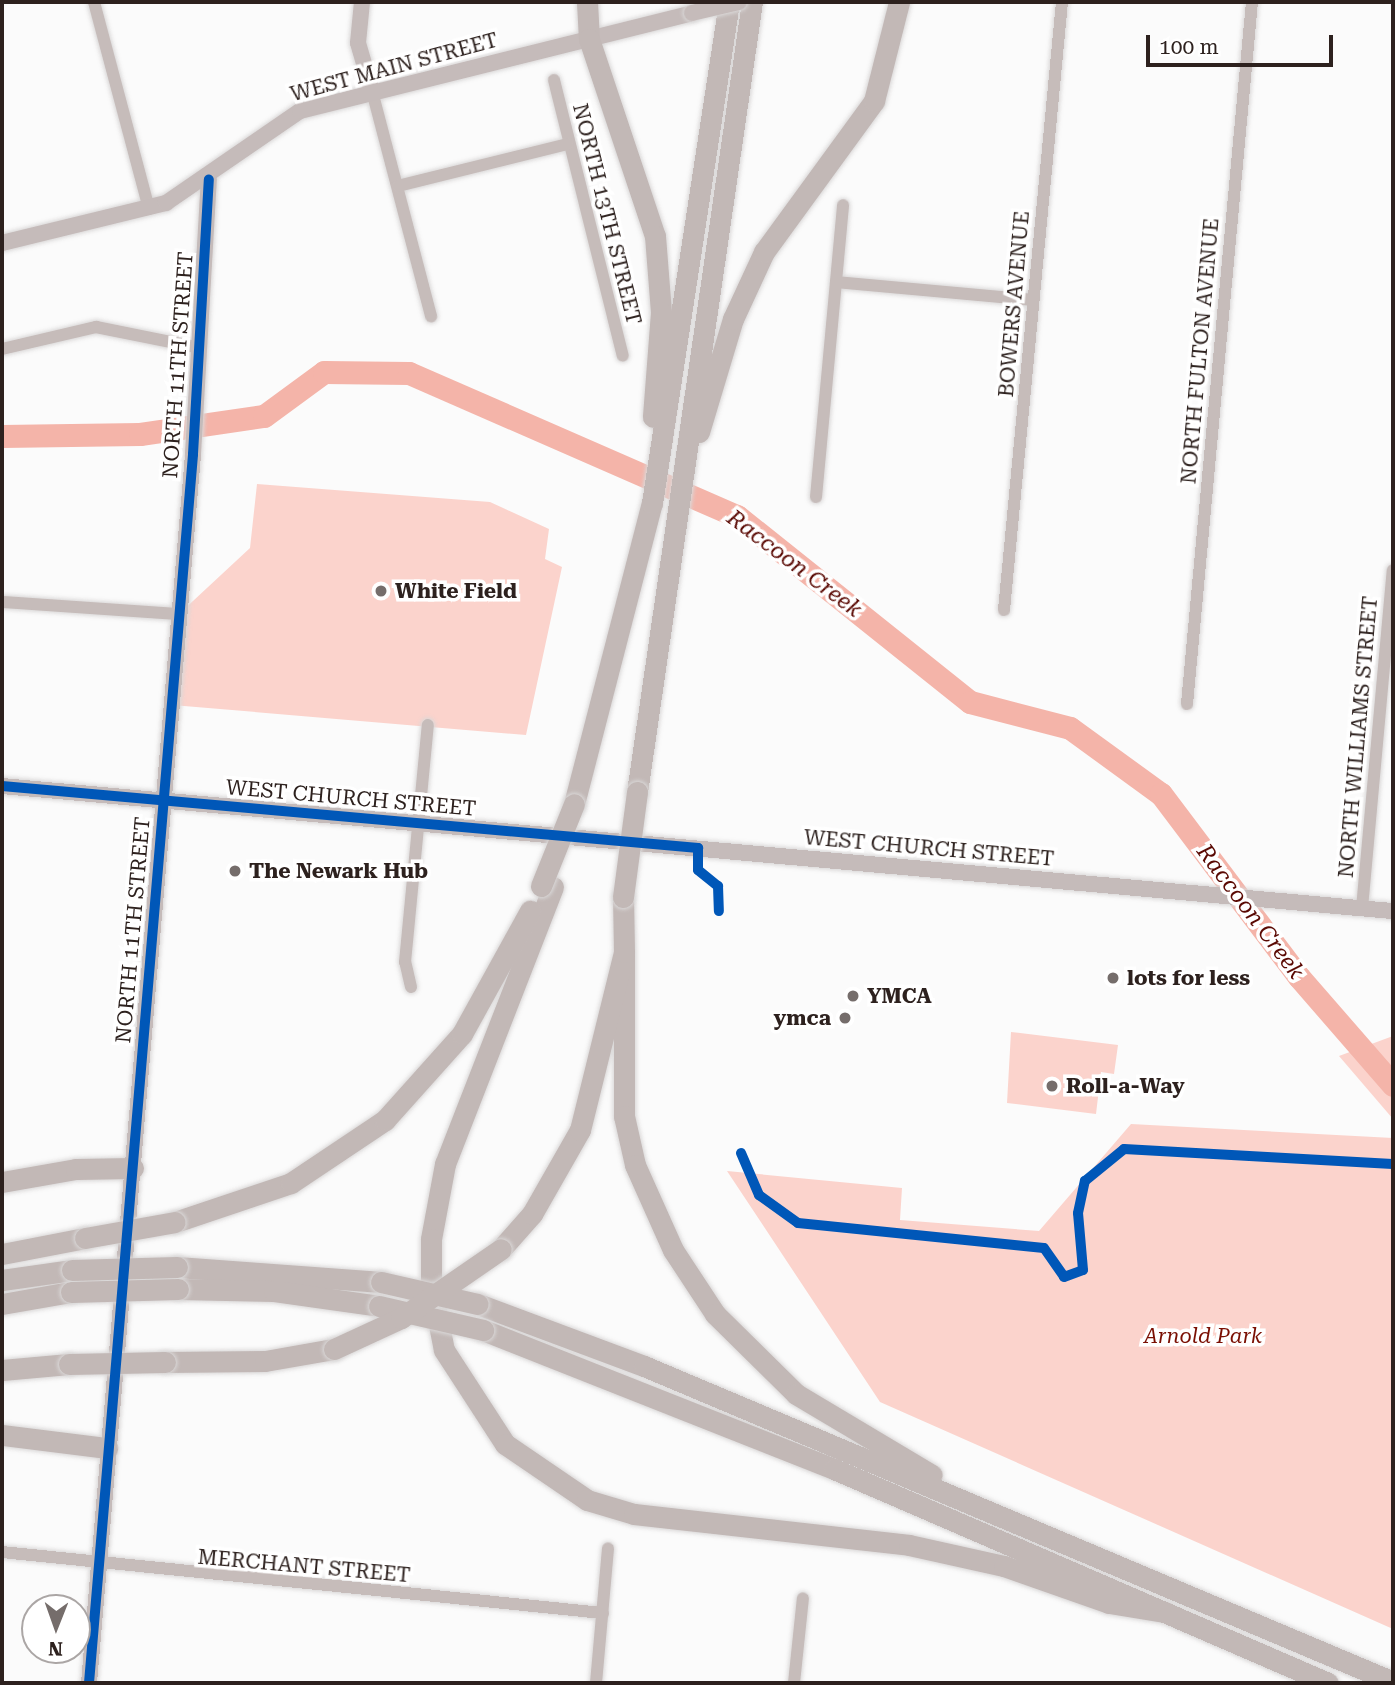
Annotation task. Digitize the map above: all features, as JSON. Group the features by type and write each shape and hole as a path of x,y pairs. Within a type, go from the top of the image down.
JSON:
{"highway":[{"path":"587,2 589,38 655,236 661,313 657,434"},
{"path":"729,2 637,566 577,795 547,887 445,1164 431,1239 431,1284 444,1350 505,1444 587,1500 634,1514 909,1545 1004,1566 1109,1603 1164,1612"},
{"path":"752,2 690,449 681,487 623,897 624,1116 655,1218 693,1284 753,1356 796,1394 962,1491 979,1508"},
{"path":"690,449 744,293 776,232 874,101 899,2"},
{"path":"2,1254 175,1222 290,1183 385,1120 474,1016 547,887"},
{"path":"2,1370 69,1364 252,1362 334,1349 401,1318 501,1249 546,1193 580,1130 624,952"},
{"path":"2,1182 76,1169 132,1168"},
{"path":"2,1280 72,1270 177,1267 381,1282 478,1304 644,1366 1393,1682"},
{"path":"2,1304 71,1292 178,1289 274,1291 379,1306 483,1330 834,1469 1328,1683"},
{"path":"2,1436 107,1448"}],"street":[{"path":"94,2 149,209"},
{"path":"362,2 358,43 431,316"},
{"name":"WEST MAIN STREET","path":"2,243 149,209 209,178 281,121 372,91 739,2"},
{"name":"BOWERS AVENUE","path":"1004,610 1062,2"},
{"name":"NORTH FULTON AVENUE","path":"1187,704 1252,2"},
{"name":"NORTH 13TH STREET","path":"554,80 623,356"},
{"path":"398,186 568,144"},
{"name":"NORTH 11TH STREET","path":"89,1683 193,454 209,178"},
{"path":"816,497 843,205"},
{"path":"836,282 1033,300"},
{"path":"2,349 96,327 200,348"},
{"name":"NORTH WILLIAMS STREET","path":"1362,908 1393,570"},
{"path":"2,602 179,614"},
{"path":"411,986 405,962 416,823 428,724"},
{"name":"WEST CHURCH STREET","path":"2,786 1393,911"},
{"path":"596,1683 608,1549"},
{"name":"MERCHANT STREET","path":"2,1552 99,1566 603,1613"},
{"path":"794,1683 803,1598"}],"green space":[{"name":"White Field","path":"257,484 490,502 549,529 545,559 562,567 526,735 172,705 179,614 250,548"},
{"name":"Roll-a-Way","path":"1011,1032 1118,1045 1114,1074 1101,1072 1096,1114 1007,1103"},
{"path":"1393,1036 1393,1119 1339,1056"},
{"name":"Arnold Park","path":"1131,1124 1393,1138 1393,1629 880,1402 727,1171 902,1188 900,1220 1039,1231"}],"waterway":[{"name":"Raccoon Creek","path":"2,436 140,434 264,416 324,372 409,373 737,516 970,702 1070,728 1161,794 1299,977 1393,1085"}],"cycle path":[{"path":"89,1683 193,454 209,179"},
{"path":"2,786 698,848 698,870 718,886 719,911"},
{"path":"741,1153 759,1195 798,1223 1044,1248 1064,1277 1083,1270 1078,1213 1085,1181 1124,1149 1393,1164"}],"place":[{"name":"White Field","path":"381,591"},
{"name":"The Newark Hub","path":"235,871"},
{"name":"lots for less","path":"1113,978"},
{"name":"YMCA","path":"853,996"},
{"name":"ymca","path":"845,1018"},
{"name":"Roll-a-Way","path":"1052,1086"}]}
